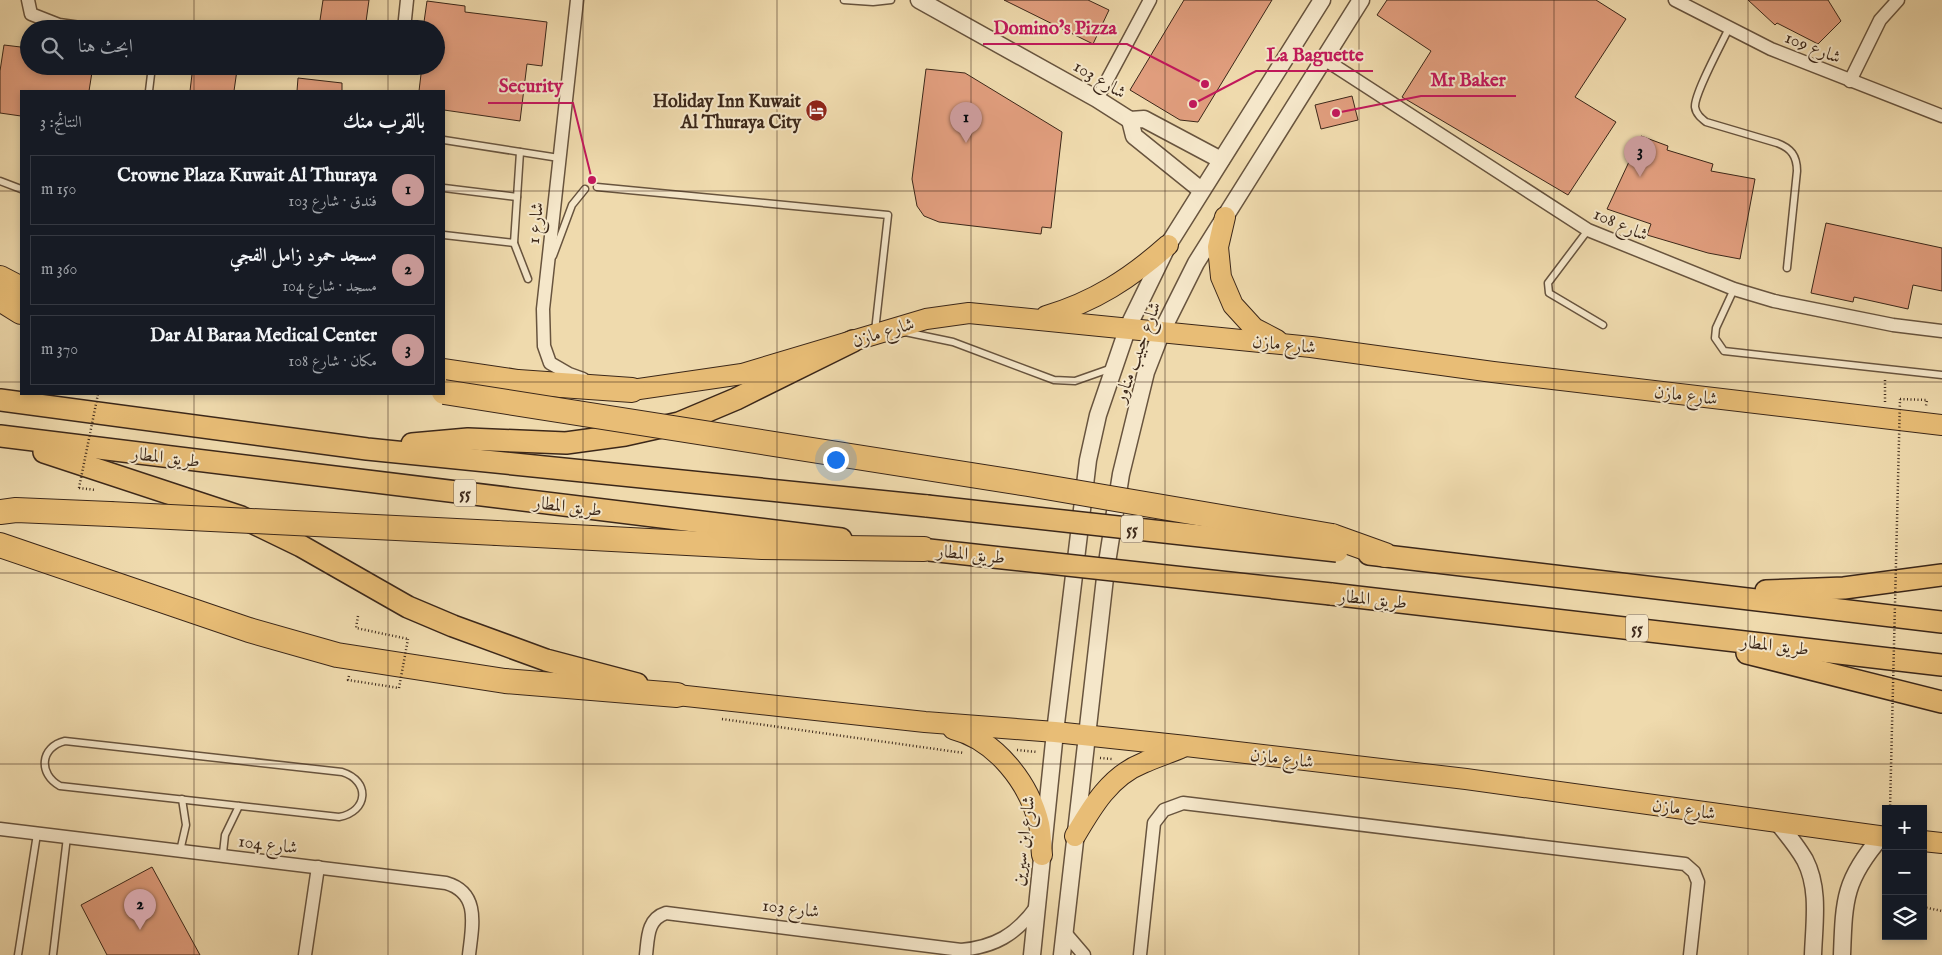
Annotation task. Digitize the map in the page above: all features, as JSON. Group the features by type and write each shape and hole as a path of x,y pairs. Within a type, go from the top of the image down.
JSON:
{"highway":[{"path":"0,278 20,288"},
{"path":"0,300 20,311"},
{"path":"367,449 468,439 566,443 625,435 679,423 736,399 853,341"},
{"path":"445,370 518,382 632,390"},
{"path":"445,392 1018,482 1385,555 1942,622"},
{"name":"طريق المطار","path":"0,400 367,449 927,506 1334,544"},
{"name":"طريق المطار","path":"0,436 927,550 1645,629 1942,665"},
{"path":"0,440 76,461 241,516 300,546 408,607 492,641 546,660 677,695"},
{"path":"0,512 16,510 110,514 762,547 927,550"},
{"path":"0,545 249,630 337,655 505,681 677,695"},
{"path":"1702,594 1844,588 1942,575"},
{"path":"1645,629 1862,680 1942,702"}],"main road":[{"path":"1225,217 1218,247 1221,277 1233,305 1254,328 1281,342 1311,347"},
{"path":"1033,319 1070,309 1106,292 1139,271 1168,245"},
{"name":"شارع مازن","path":"632,390 742,374 926,319 969,313 1128,327 1311,347 1493,372 1942,425"},
{"name":"شارع مازن","path":"677,695 925,722 1055,732 1186,746 1466,779 1882,837"},
{"path":"925,722 960,731 991,748 1013,770 1029,796 1037,817 1042,855"},
{"path":"1075,836 1104,791 1122,774 1142,763 1186,746"},
{"path":"1927,841 1942,843"}],"street":[{"path":"28,0 30,14 46,20"},
{"path":"405,20 407,0"},
{"name":"شارع 1","path":"577,0 543,309 544,346 550,363 582,378 632,390"},
{"name":"شارع 103","path":"919,0 1097,99 1130,120 1144,119 1220,160"},
{"path":"1097,99 1150,0"},
{"name":"شارع حبيب مناور","path":"1055,732 1088,460 1098,415 1113,367 1128,327 1168,245 1322,0"},
{"name":"شارع حبيب مناور","path":"1087,736 1106,569 1121,474 1146,372 1162,331 1196,264 1361,0"},
{"name":"شارع 109","path":"1675,0 1796,60 1942,116"},
{"path":"1850,81 1880,20 1898,0"},
{"name":"شارع 108","path":"1324,59 1588,230 1734,289 1829,314 1942,331"},
{"name":"شارع 103","path":"1130,120 1134,136 1201,190"},
{"name":"شارع ابن سيرين","path":"1032,955 1055,732"},
{"path":"1062,955 1066,934 1087,736"},
{"path":"1140,955 1154,823 1164,810 1183,804 1685,864 1694,872 1698,882 1690,955"},
{"path":"1777,822 1798,848 1810,873 1816,905 1813,955"},
{"name":"شارع 104","path":"0,829 446,883 460,888 472,906 469,955"},
{"path":"1842,955 1844,905 1851,878 1863,857 1882,838"},
{"path":"305,955 318,867"},
{"name":"شارع 103","path":"646,955 649,931 653,921 661,915 671,913 975,952 1005,938 1027,920 1036,907"},
{"path":"1066,934 1084,955"}],"lane":[{"path":"844,0 873,2 891,0"},
{"path":"1729,28 1698,95 1695,107 1701,119 1706,122 1786,146 1793,153 1797,161 1797,171 1787,268"},
{"path":"149,90 151,75"},
{"path":"445,140 560,158"},
{"path":"520,152 514,243 528,279"},
{"path":"0,181 20,189"},
{"path":"597,187 888,215 882,332 953,342 1054,380 1075,381 1113,367"},
{"path":"445,188 517,197"},
{"path":"547,271 572,205 585,189"},
{"path":"1588,230 1548,282 1547,289 1549,293 1603,325"},
{"path":"445,235 514,243"},
{"path":"1734,289 1716,328 1715,338 1724,351 1942,375"},
{"path":"72,741 342,772 352,774 359,782 362,791 362,801 357,809 348,815 339,817 239,806 60,786 49,778 45,772 45,758 52,746 58,742 72,741"},
{"path":"180,851 186,825 182,800"},
{"path":"226,856 223,854 225,834 239,806"},
{"path":"18,955 37,834"},
{"path":"52,955 67,837"}],"path":[{"path":"1885,418 1886,368"},
{"path":"79,488 98,395"},
{"path":"1890,805 1900,399 1927,400 1927,406 1920,406"},
{"path":"348,680 399,688 408,639 356,628 358,616"},
{"path":"1091,757 1117,760"},
{"path":"1927,908 1942,911"}],"building":[{"path":"323,0 369,0 366,20 320,20"},
{"path":"1004,0 1088,0 1109,10 1093,44"},
{"path":"1184,0 1272,0 1198,122 1180,120 1130,90"},
{"path":"1387,0 1596,0 1626,19 1575,97 1616,122 1568,195 1402,97 1431,51 1377,15"},
{"path":"1748,0 1828,0 1841,21 1818,44 1777,23 1775,25"},
{"path":"427,1 465,6 465,12 547,22 542,66 527,64 520,121 445,110 445,90 419,90 421,75 445,75 445,20 424,20"},
{"path":"4,45 20,47 20,75 92,75 89,90 20,90 20,116 0,113 0,71"},
{"path":"926,69 965,73 1062,132 1051,228 1042,227 1041,234 939,222 924,216 917,206 912,179"},
{"path":"192,75 236,75 234,90 190,90"},
{"path":"298,78 342,83 342,90 297,90"},
{"path":"1352,96 1358,120 1321,129 1315,105"},
{"path":"1641,136 1668,146 1667,150 1713,164 1711,171 1755,179 1740,259 1708,253 1647,235 1651,224 1607,209"},
{"path":"1826,223 1942,248 1942,291 1913,285 1908,309 1854,297 1853,302 1811,293"},
{"path":"152,867 200,955 107,955 81,905"}],"place":[{"name":"Domino's Pizza","path":"1205,84"},
{"name":"La Baguette","path":"1193,104"},
{"name":"Holiday Inn Kuwait Al Thuraya City","path":"817,111"},
{"name":"Mr Baker","path":"1336,113"},
{"name":"Crowne Plaza Kuwait Al Thuraya","path":"966,143"},
{"name":"Dar Al Baraa Medical Center","path":"1640,177"},
{"name":"Security","path":"592,180"},
{"name":"مسجد حمود زامل الفجي","path":"140,930"}]}
